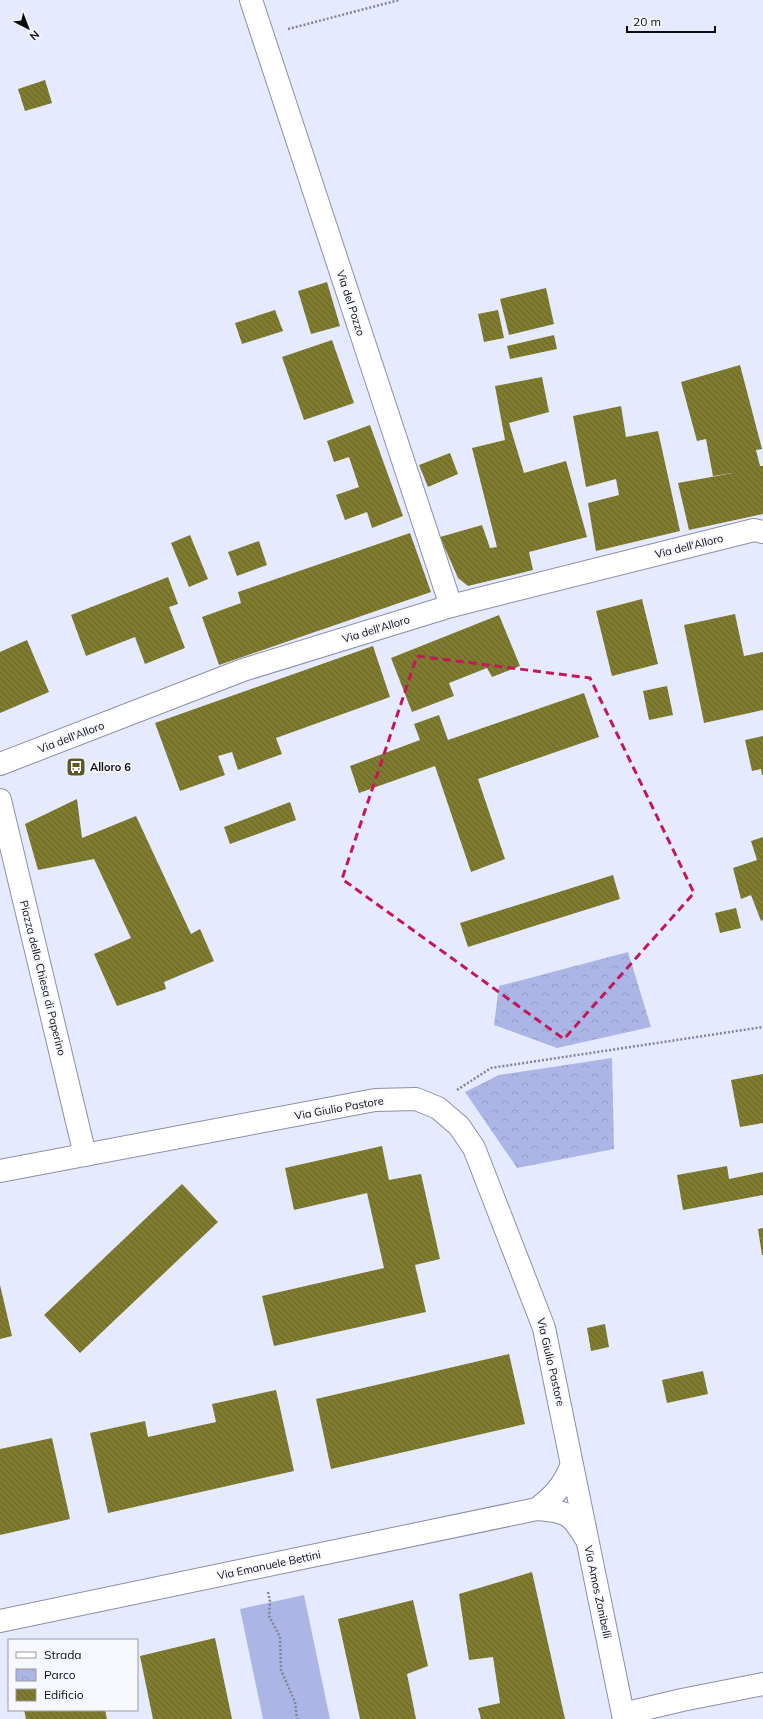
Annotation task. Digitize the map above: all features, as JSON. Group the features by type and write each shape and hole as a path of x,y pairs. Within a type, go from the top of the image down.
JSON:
{"street":[{"name":"Via del Pozzo","path":"251,0 451,606"},
{"name":"Via dell'Alloro","path":"0,764 243,670 451,606 754,530 763,532"},
{"name":"Piazza della Chiesa di Paperino","path":"0,800 85,1155"},
{"name":"Via Giulio Pastore","path":"0,1171 375,1100 416,1099 438,1108 459,1126 474,1148 538,1308 544,1328 572,1465"},
{"name":"Via Emanuele Bettini","path":"537,1509 554,1496 564,1484 572,1465"},
{"name":"Via Amos Zanibelli","path":"572,1465 623,1716"},
{"name":"Via Emanuele Bettini","path":"0,1621 537,1509 559,1511 574,1520 587,1540"},
{"path":"623,1716 682,1700 763,1684"}],"path":[{"path":"262,35 399,0"},
{"path":"438,1108 452,1093 491,1068 763,1027"},
{"path":"268,1590 270,1616 280,1636 281,1670 295,1702 297,1719"}],"highlighted area":[{"path":"417,656 590,678 694,893 564,1039 342,879"}],"green space":[{"path":"628,952 651,1027 557,1048 494,1025 499,986"},
{"path":"612,1058 614,1149 517,1168 465,1092 499,1075"},
{"path":"304,1595 330,1719 263,1719 240,1609"}],"building":[{"path":"45,80 52,103 25,111 18,89"},
{"path":"327,282 340,326 311,334 298,291"},
{"path":"546,288 554,324 509,335 500,299"},
{"path":"275,310 283,331 242,344 235,323"},
{"path":"498,310 504,338 484,342 478,314"},
{"path":"554,335 557,349 510,359 507,346"},
{"path":"332,340 354,403 304,420 282,357"},
{"path":"740,365 762,449 756,450 760,466 763,466 763,514 689,530 678,483 733,473 713,476 706,439 697,441 681,382"},
{"path":"542,377 549,412 509,423 524,473 566,461 587,537 529,552 533,570 468,586 458,578 440,537 482,525 490,548 497,547 472,448 505,440 495,386"},
{"path":"621,406 626,437 658,431 680,531 596,551 588,503 619,495 616,479 586,487 573,416"},
{"path":"370,425 403,516 372,528 367,512 345,520 336,495 359,487 349,457 334,462 327,441"},
{"path":"450,453 458,474 428,487 419,465"},
{"path":"410,533 431,592 219,665 202,617 241,603 238,592"},
{"path":"190,535 208,579 189,587 171,543"},
{"path":"259,541 267,565 237,576 228,552"},
{"path":"168,577 178,604 169,607 185,648 145,664 135,637 86,656 71,615"},
{"path":"642,599 658,664 612,676 596,611"},
{"path":"735,614 744,656 763,652 763,710 704,723 684,625"},
{"path":"499,615 520,666 492,677 487,668 449,683 454,696 412,712 391,658"},
{"path":"27,640 49,692 0,713 0,652"},
{"path":"373,646 390,697 276,738 282,754 238,770 232,752 218,756 225,775 180,791 155,723"},
{"path":"667,686 673,715 649,720 643,691"},
{"path":"584,693 599,737 478,779 505,859 471,872 435,766 359,793 350,766 420,740 414,724 439,715 448,740"},
{"path":"763,736 762,775 761,769 752,771 745,740"},
{"path":"77,799 82,838 136,816 191,934 200,929 214,961 164,982 166,989 117,1006 94,954 131,938 94,859 38,870 25,824"},
{"path":"290,802 296,820 230,844 224,827"},
{"path":"763,837 763,920 761,921 751,895 741,899 733,868 757,860 751,841"},
{"path":"613,875 620,899 468,947 460,923"},
{"path":"736,908 741,928 720,933 715,913"},
{"path":"763,1074 763,1123 740,1127 731,1080"},
{"path":"382,1146 389,1180 421,1174 440,1259 415,1265 426,1312 274,1346 262,1296 384,1268 367,1193 294,1210 285,1168"},
{"path":"727,1166 729,1179 763,1172 763,1195 683,1210 677,1175"},
{"path":"182,1184 218,1222 80,1353 44,1315"},
{"path":"763,1228 763,1255 762,1255 758,1229"},
{"path":"0,1285 12,1336 0,1339"},
{"path":"605,1324 609,1347 591,1351 587,1328"},
{"path":"509,1354 525,1424 331,1469 316,1399"},
{"path":"703,1371 708,1394 667,1403 662,1380"},
{"path":"276,1390 294,1471 108,1513 90,1433 145,1421 148,1437 216,1422 212,1404"},
{"path":"52,1438 70,1519 0,1535 0,1449"},
{"path":"532,1572 565,1719 481,1719 478,1708 500,1703 493,1657 469,1660 459,1594"},
{"path":"413,1600 428,1666 407,1674 416,1719 360,1719 338,1619"},
{"path":"215,1638 232,1719 153,1719 140,1656"},
{"path":"24,1711 105,1711 107,1719 26,1719"}],"place":[{"name":"Alloro 6","path":"76,767"}]}
